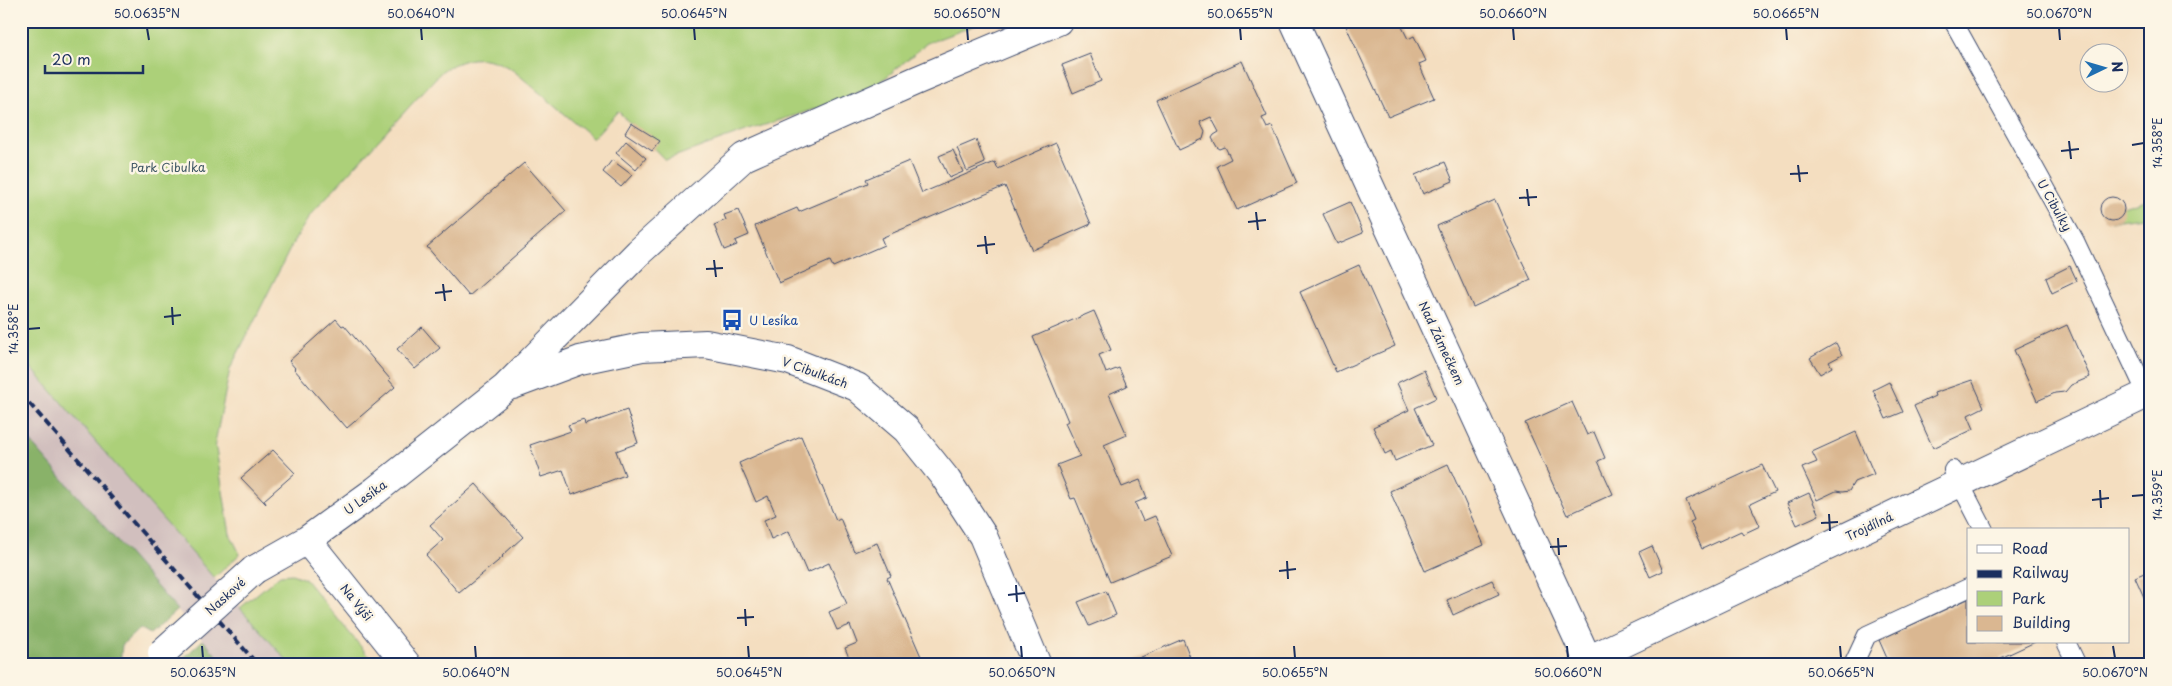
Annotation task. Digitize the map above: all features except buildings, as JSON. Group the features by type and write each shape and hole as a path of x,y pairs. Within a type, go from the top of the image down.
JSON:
{"street":[{"name":"U Lesíka","path":"307,540 375,491 505,388 639,252 744,157 915,80 1058,21"},
{"name":"Nad Zámečkem","path":"1294,21 1589,662"},
{"name":"V Cibulkách","path":"505,388 580,360 642,347 706,344 788,360 857,387 906,429 946,479 983,536 1037,665"},
{"name":"Trojdílná","path":"1589,662 1956,477 2149,393"},
{"name":"Naskové","path":"157,659 254,570 307,540"},
{"name":"Na Výši","path":"307,540 407,665"}],"lane":[{"name":"U Cibulky","path":"1953,21 2075,241 2149,393"},
{"path":"1956,477 1983,528"},
{"path":"1853,665 1867,635 1967,588"},
{"path":"2067,644 2077,665"}],"shaded area":[{"path":"21,356 291,665 225,665 203,640 21,431"}],"green space":[{"name":"Park Cibulka","path":"21,21 987,21 927,43 878,84 834,103 746,131 665,160 618,111 593,138 505,65 487,59 469,59 442,71 311,214 294,241 230,369 215,443 230,534 240,554 214,578 21,356"},
{"path":"2151,198 2151,216 2111,221 2120,218 2123,207"},
{"path":"21,431 177,610 150,634 140,628 122,645 120,665 21,665"},
{"path":"292,574 305,579 376,665 291,665 240,608 280,575"},
{"path":"203,640 225,665 176,665 177,664"}],"railway":[{"path":"21,394 258,665"}],"place":[{"name":"U Lesíka","path":"732,320"}]}
